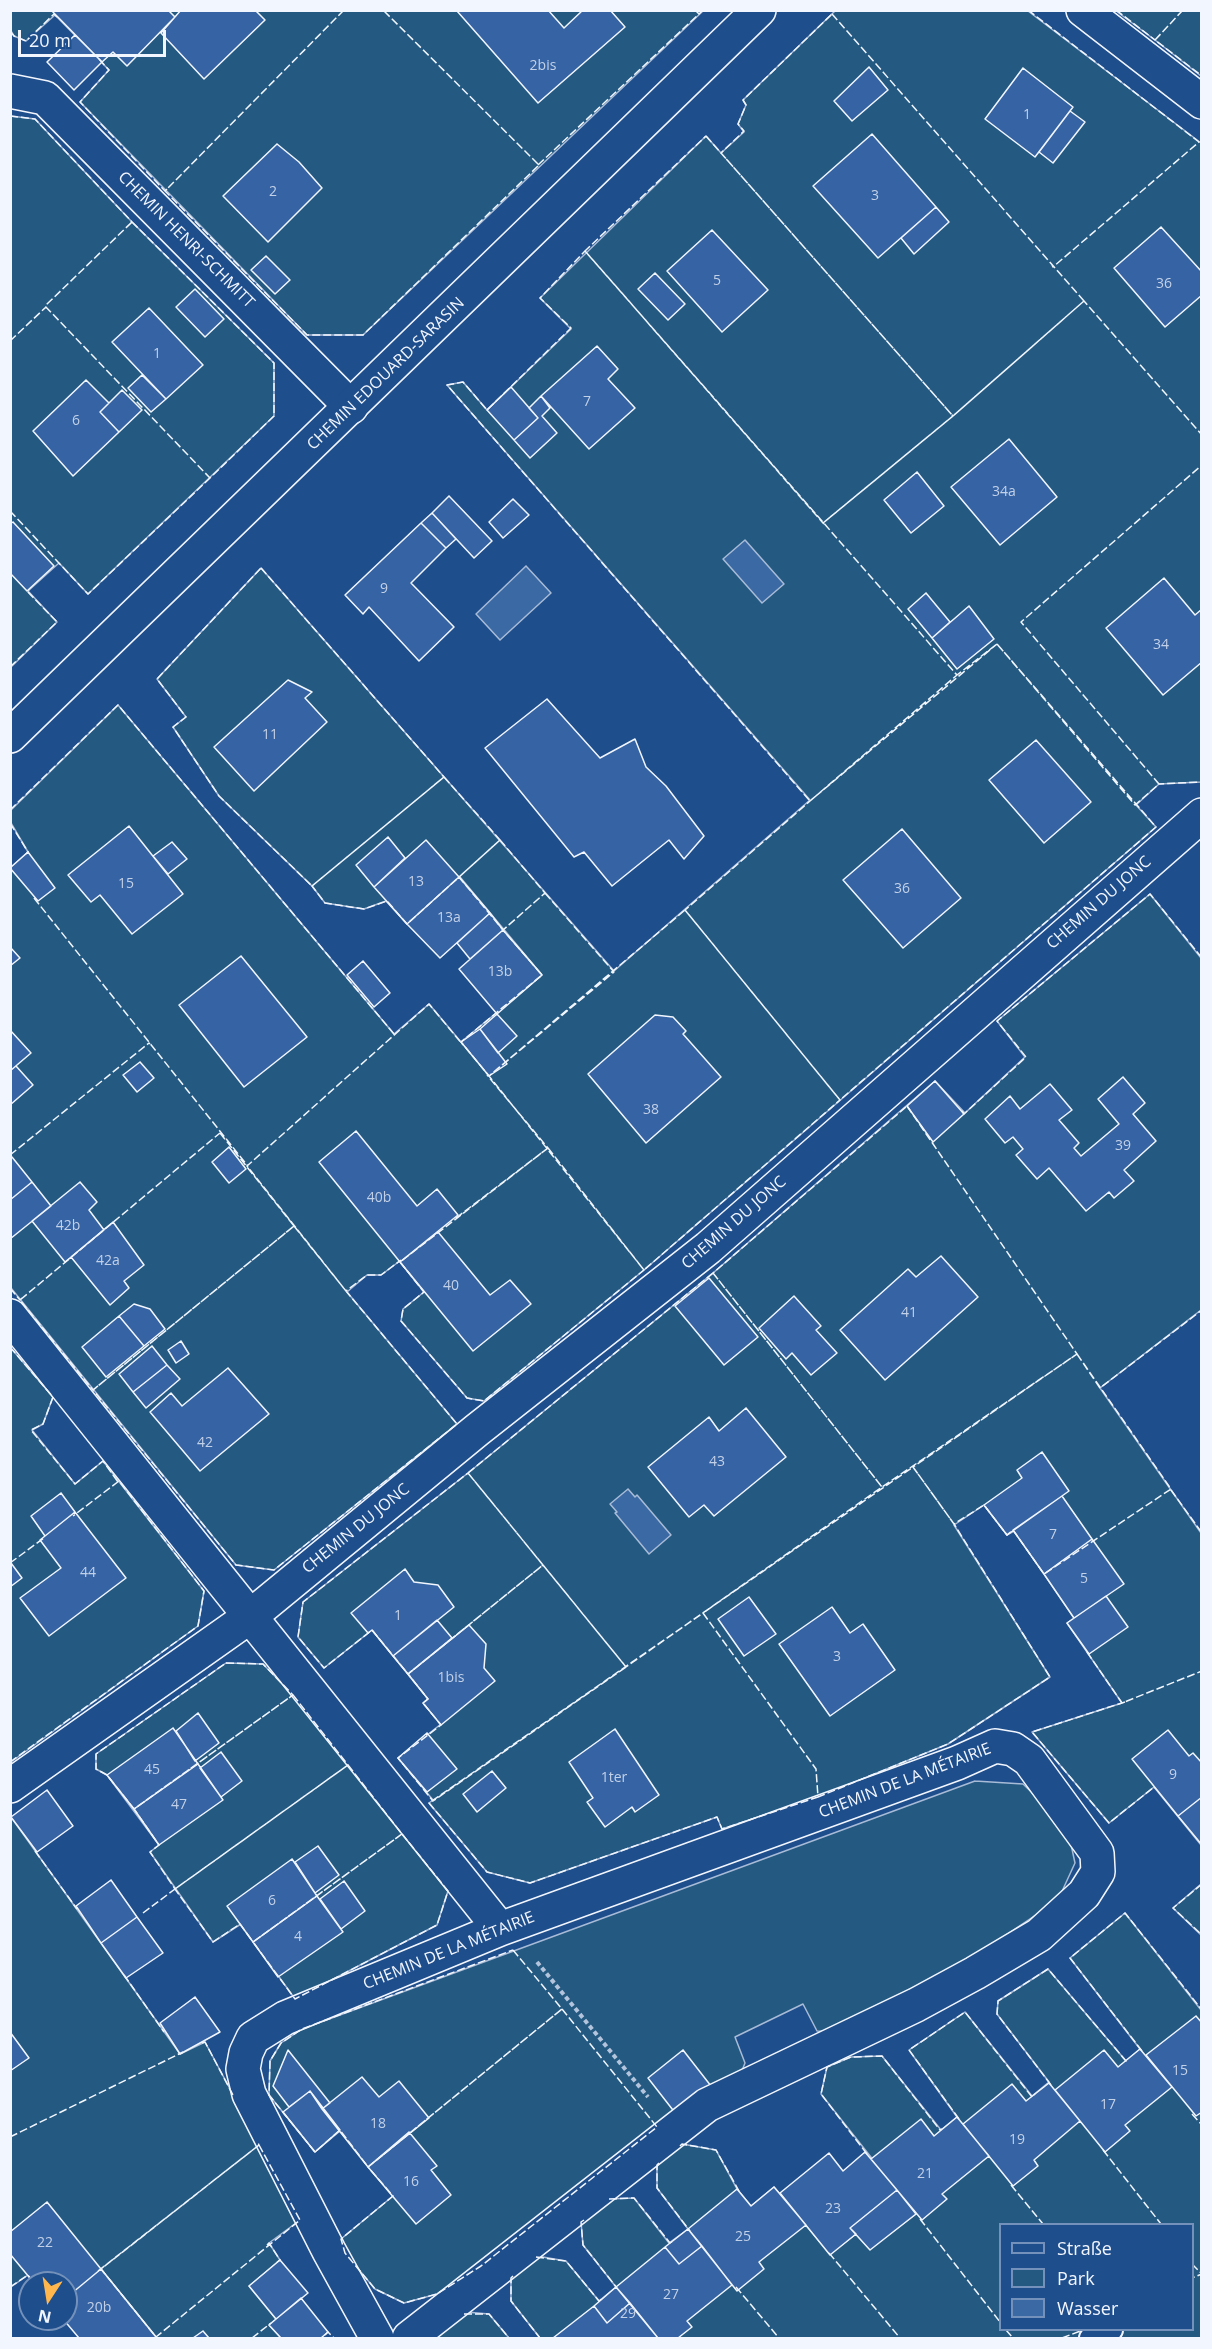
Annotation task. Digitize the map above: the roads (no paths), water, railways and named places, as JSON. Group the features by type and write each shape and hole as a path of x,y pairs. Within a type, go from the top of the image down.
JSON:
{"street":[{"name":"CHEMIN EDOUARD-SARASIN","path":"10,736 759,10"},
{"path":"1083,10 1202,102"},
{"name":"CHEMIN HENRI-SCHMITT","path":"10,92 45,98 351,407"},
{"name":"CHEMIN DU JONC","path":"10,1786 252,1615 477,1430 708,1248 1202,815"},
{"path":"10,1316 504,1927"},
{"name":"CHEMIN DE LA MÉTAIRIE","path":"377,2338 329,2251 249,2094 243,2069 246,2053 253,2038 285,2018 504,1927 946,1767 995,1746 1013,1749 1029,1760 1096,1853 1098,1872 1084,1894 1039,1935 975,1973 916,2005 707,2105 408,2338"}],"lane":[{"path":"1091,2338 1108,2331"}],"water":[{"path":"745,540 784,584 762,603 723,559"},
{"path":"526,566 551,593 500,640 476,614"},
{"path":"628,1489 635,1497 637,1495 671,1535 649,1554 610,1504"}]}
